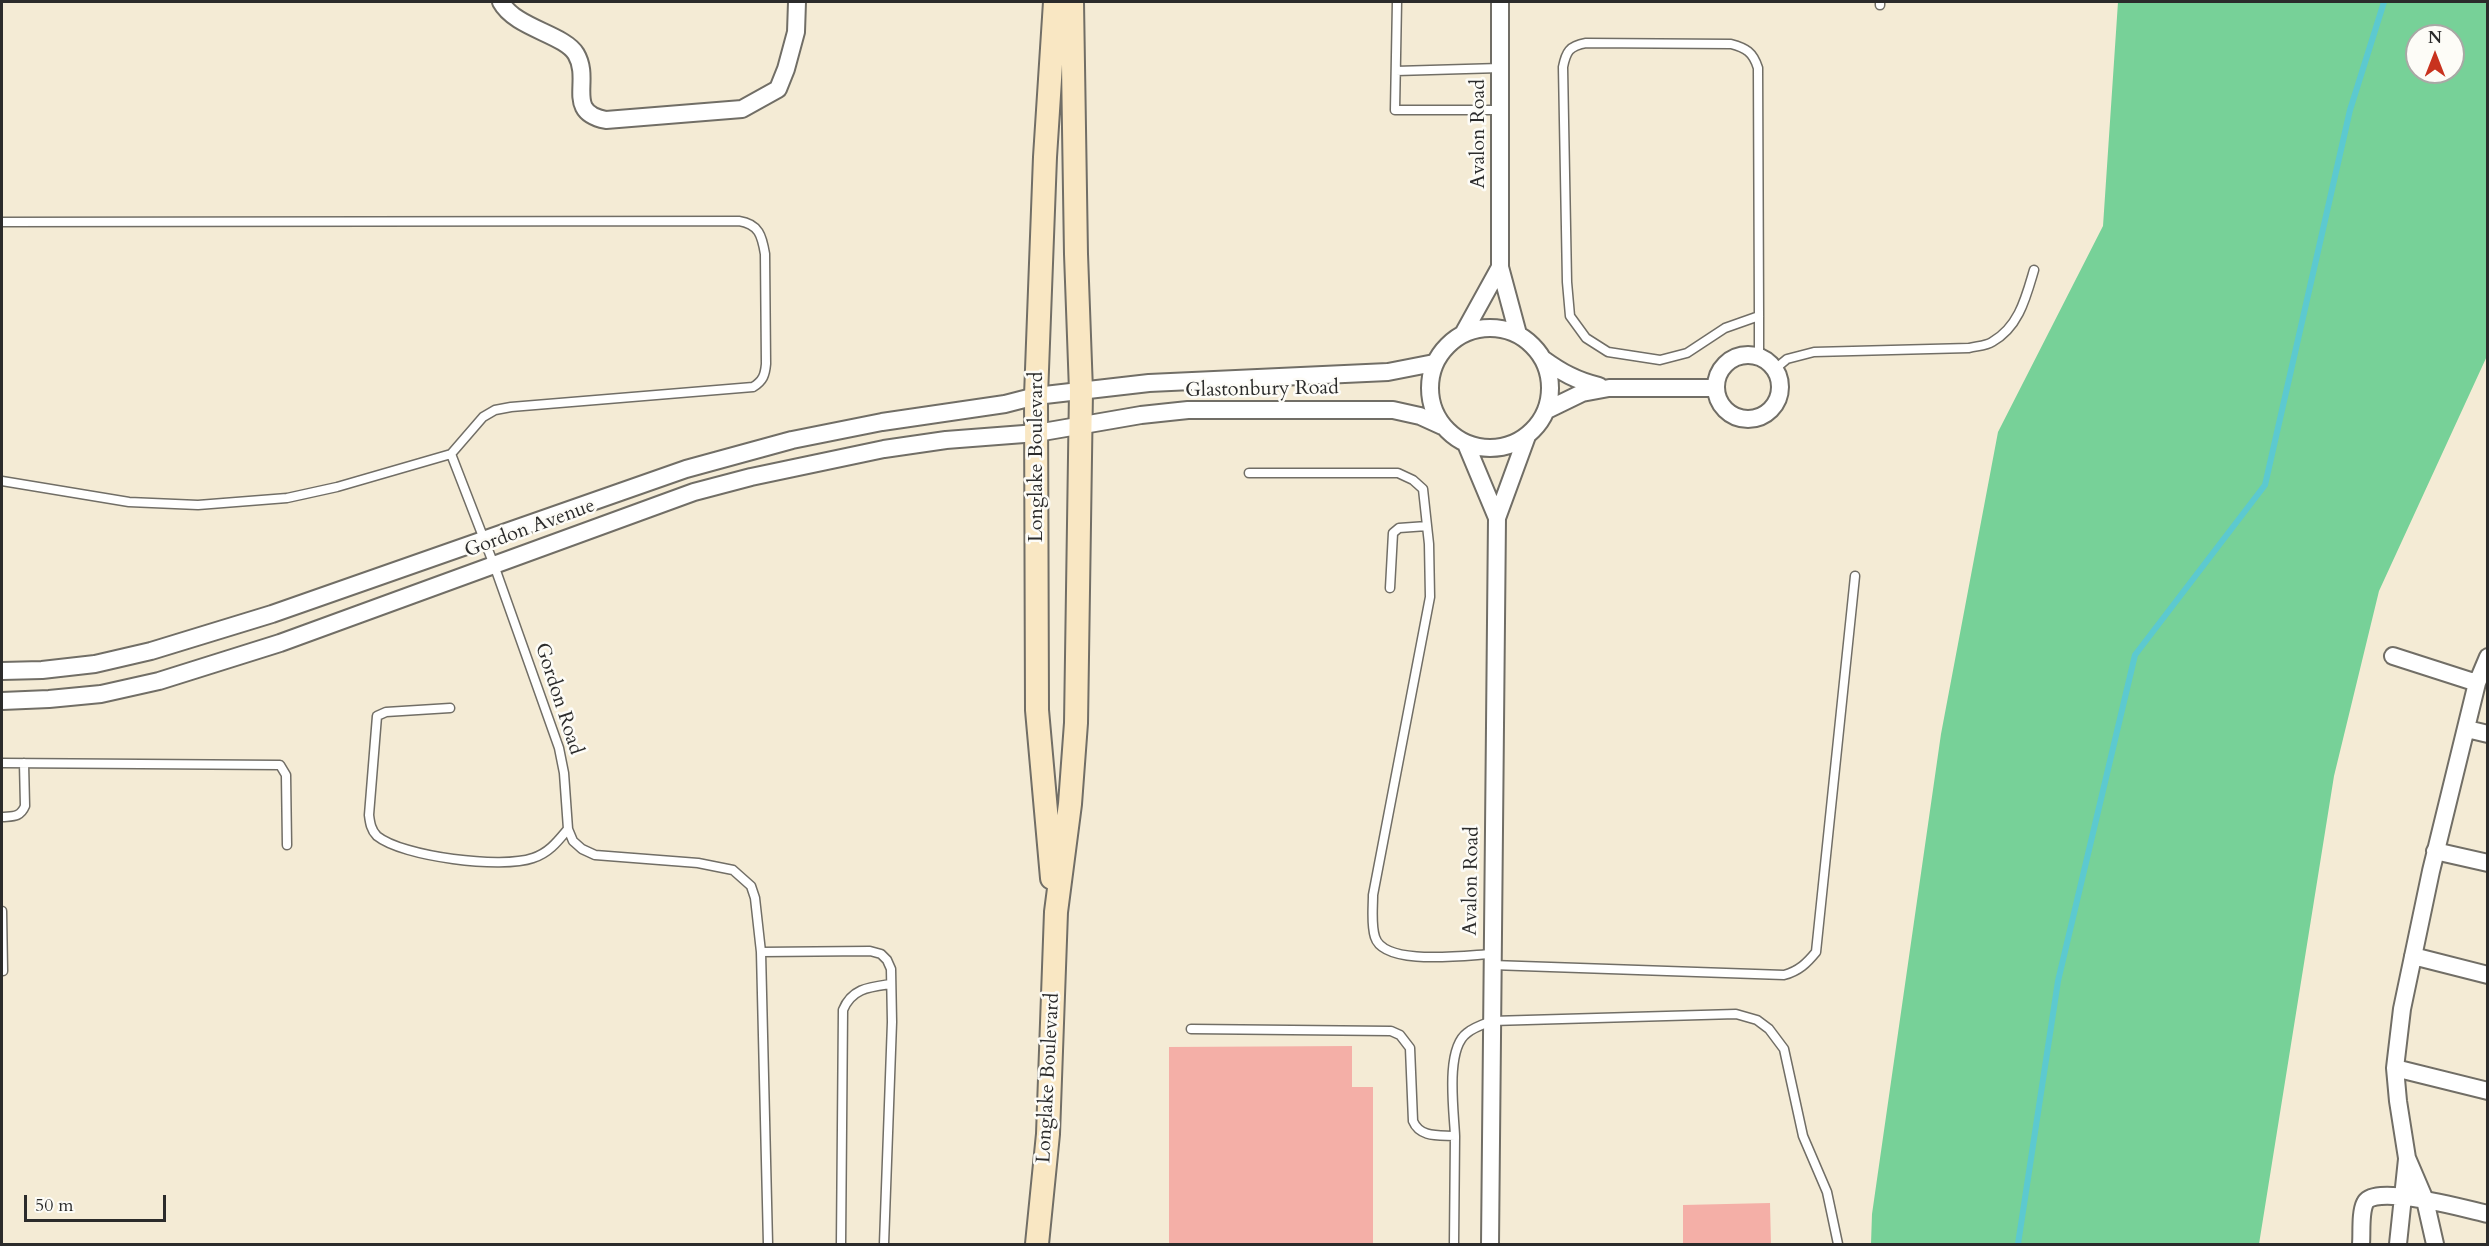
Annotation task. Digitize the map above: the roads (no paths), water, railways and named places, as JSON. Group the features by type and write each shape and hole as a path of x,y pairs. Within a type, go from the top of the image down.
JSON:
{"main road":[{"name":"Longlake Boulevard","path":"1055,2 1045,157 1036,396 1037,710 1056,912"},
{"name":"Longlake Boulevard","path":"1037,1245 1048,1134 1056,912 1070,804 1076,723 1081,391 1076,254 1072,2"}],"street":[{"path":"501,2 515,18 575,52 582,71 581,102 584,111 593,117 606,120 742,109 778,89 796,32 796,2"},
{"name":"Avalon Road","path":"1500,2 1500,267"},
{"path":"1463,334 1500,267"},
{"path":"1500,267 1518,334"},
{"path":"1543,359 1549,376 1550,393 1546,410 1539,424 1527,436 1512,444 1496,448 1481,448 1466,444 1453,437 1433,412 1429,396 1434,363 1446,346 1463,334 1481,328 1500,328 1518,334 1532,345 1543,359 1563,374 1581,382 1609,388"},
{"path":"1749,355 1759,357 1775,369 1780,389 1778,399 1763,415 1742,418 1724,408 1718,398 1717,378 1729,361 1749,355"},
{"name":"Glastonbury Road","path":"1081,391 1225,378 1388,372 1434,363"},
{"path":"1546,410 1582,393 1609,388 1716,388"},
{"name":"Gordon Avenue","path":"2,671 42,670 95,664 151,651 272,614 686,469 792,440 882,422 1005,404 1036,396 1081,391"},
{"name":"Glastonbury Road","path":"1081,424 1188,411 1393,410 1420,416 1442,426"},
{"name":"Gordon Avenue","path":"2,701 101,694 159,681 280,643 694,492 751,477 895,448 946,440 1037,433 1081,424"},
{"name":"Avalon Road","path":"1490,1245 1497,518 1527,436"},
{"name":"Avalon Road","path":"1466,444 1497,518"},
{"path":"2393,656 2476,682"},
{"path":"2435,1245 2425,1200 2407,1158 2397,1101 2395,1068 2402,1009 2435,851 2476,682 2487,657"},
{"path":"2466,729 2487,734"},
{"path":"2435,851 2487,863"},
{"path":"2413,956 2487,975"},
{"path":"2395,1068 2487,1091"},
{"path":"2398,1245 2407,1158"},
{"path":"2361,1245 2366,1203 2370,1197 2380,1194 2425,1200 2487,1214"}],"lane":[{"path":"1397,2 1395,110 1501,110"},
{"path":"1759,316 1725,328 1687,353 1660,360 1608,352 1586,338 1570,316 1567,282 1563,67 1566,52 1574,45 1586,43 1731,44 1745,48 1754,55 1758,68 1759,316 1759,357"},
{"path":"1396,71 1500,68"},
{"path":"2,222 739,220 757,228 763,239 766,364 765,376 753,387 511,407 495,411 483,417 451,454 337,487 287,498 198,505 129,502 2,481"},
{"path":"1775,369 1787,359 1814,352 1970,348 1992,343 2011,326 2016,318 2024,304 2034,270"},
{"name":"Gordon Road","path":"451,454 494,565 559,748 564,773 568,829"},
{"path":"1249,473 1398,473 1413,480 1423,489 1430,597 1373,895 1375,938 1387,951 1405,955 1784,975 1795,972 1806,964 1816,952 1855,576"},
{"path":"1390,588 1393,533 1399,528 1427,526"},
{"path":"450,708 386,712 378,717 369,815 370,828 377,836 393,844 434,856 478,863 525,861 536,858 553,846 568,829 573,841 582,849 595,855 698,863 733,870 751,886 755,898 761,952 768,1245"},
{"path":"2,763 280,765 286,775 287,845"},
{"path":"2,817 18,816 23,812 25,806 24,763"},
{"path":"2,911 3,970"},
{"path":"761,952 870,951 881,954 887,960 891,984 890,1124 884,1245"},
{"path":"841,1245 843,1010 847,1000 855,993 867,988 891,984"},
{"path":"1454,1245 1454,1056 1459,1042 1467,1033 1492,1021 1736,1014 1757,1020 1769,1029 1784,1049 1803,1136 1827,1192 1838,1245"},
{"path":"1191,1029 1391,1031 1400,1035 1410,1048 1413,1121 1416,1128 1425,1134 1455,1136"}],"waterway":[{"path":"2018,1244 2058,981 2135,655 2265,485 2350,110 2384,2"}]}
